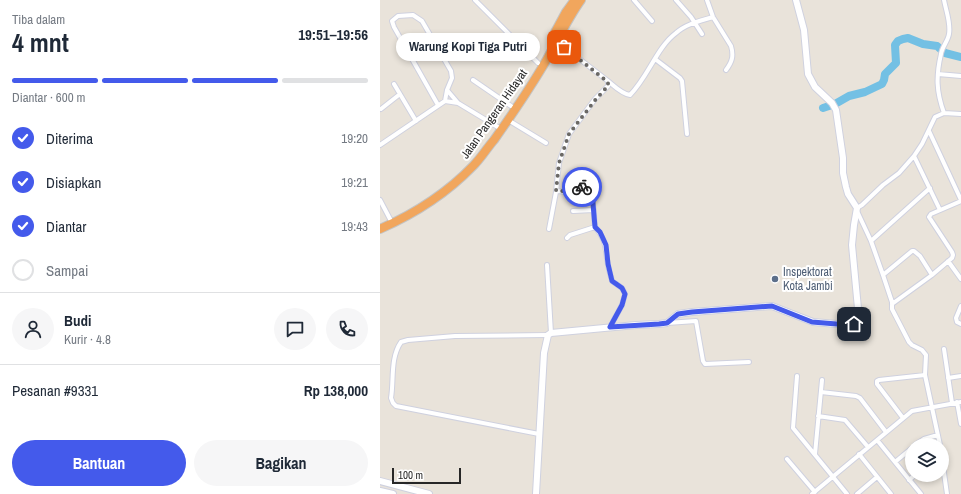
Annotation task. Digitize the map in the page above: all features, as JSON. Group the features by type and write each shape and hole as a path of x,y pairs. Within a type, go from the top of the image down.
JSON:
{"highway":[{"name":"Jalan Pangeran Hidayat","path":"499,128 508,119 540,64 566,12 575,0"},
{"name":"Jalan Pangeran Hidayat","path":"380,229 395,219 440,195 470,169 499,128 510,106 556,42 581,0"},
{"name":"Jalan Pangeran Hidayat","path":"380,223 395,219"}],"street":[{"path":"474,0 540,64"},
{"path":"634,0 652,21"},
{"path":"676,0 691,17 702,34"},
{"path":"707,0 713,17 733,51 733,58 726,70"},
{"path":"796,0 804,30 808,74 815,87 832,103 836,110 843,158 843,173 848,194 857,210 871,242 883,275 892,304 892,309 909,342 924,352 926,356 925,375 939,438"},
{"path":"944,0 950,25 949,33 941,53 937,89 944,113"},
{"path":"380,145 416,121 438,106 445,101 447,90 452,78 451,71 422,21 413,15 398,16 392,21 394,27 438,106"},
{"path":"556,42 621,92 630,95 647,74 667,42 676,32 694,23 713,17"},
{"path":"655,59 680,78 682,82 687,134"},
{"path":"938,74 961,76"},
{"path":"473,80 510,106"},
{"path":"548,229 556,191 559,163 569,134 608,86 608,82"},
{"path":"394,84 416,121"},
{"path":"447,90 458,103 499,128"},
{"path":"381,109 400,94"},
{"path":"445,101 458,103"},
{"path":"667,323 678,314 772,306 812,322 849,325 857,322 860,315 852,245 857,210 883,185 899,173 914,156 929,131 933,119 944,113 961,114"},
{"path":"508,119 546,143"},
{"path":"892,304 932,275 953,255 929,217 931,214 961,200 929,131"},
{"path":"914,156 940,210"},
{"path":"556,191 568,191 587,186 592,192 595,227 600,232 606,245 612,281 622,288 625,294 622,305 610,327"},
{"path":"871,242 930,188"},
{"path":"380,200 395,219"},
{"path":"573,211 594,210"},
{"path":"567,238 570,235 595,227"},
{"path":"883,275 912,251 920,256 932,275"},
{"path":"948,261 961,279"},
{"path":"536,494 544,348 549,334 547,265"},
{"path":"961,306 956,320 961,324"},
{"path":"539,434 396,406 391,398 394,357 397,348 401,342 408,340 455,336 549,334 610,327 696,321 703,361 706,364 749,362"},
{"path":"944,349 952,403"},
{"path":"904,418 877,384 877,382 879,380 925,375"},
{"path":"797,376 793,428 846,494"},
{"path":"948,378 961,376"},
{"path":"814,454 822,380"},
{"path":"821,392 856,396 860,398 886,432"},
{"path":"787,459 813,493 912,411 959,402 961,424"},
{"path":"818,416 844,420 868,447"},
{"path":"928,438 938,435"},
{"path":"877,440 905,475"},
{"path":"859,454 891,494"},
{"path":"895,462 905,454"},
{"path":"857,494 877,477"},
{"path":"380,481 429,494"},
{"path":"911,482 920,494"},
{"path":"945,482 947,494"},
{"path":"380,491 393,494"}],"waterway":[{"path":"823,108 835,104 849,96 865,92 882,84 885,74 896,63 895,45 898,41 903,39 908,38 923,44 937,46 945,53 961,57"}],"way so far":[{"path":"564,47 608,82 608,86 569,134 559,163 556,191 568,191 582,187"}],"place":[{"name":"Warung Kopi Tiga Putri","path":"564,47"},
{"name":"Inspektorat Kota Jambi","path":"775,279"}],"route":[{"path":"582,187 587,186 592,192 595,227 600,232 606,245 612,281 622,288 625,294 625,299 610,327 667,323 678,314 692,312 772,306 812,322 849,325 854,324"}]}
